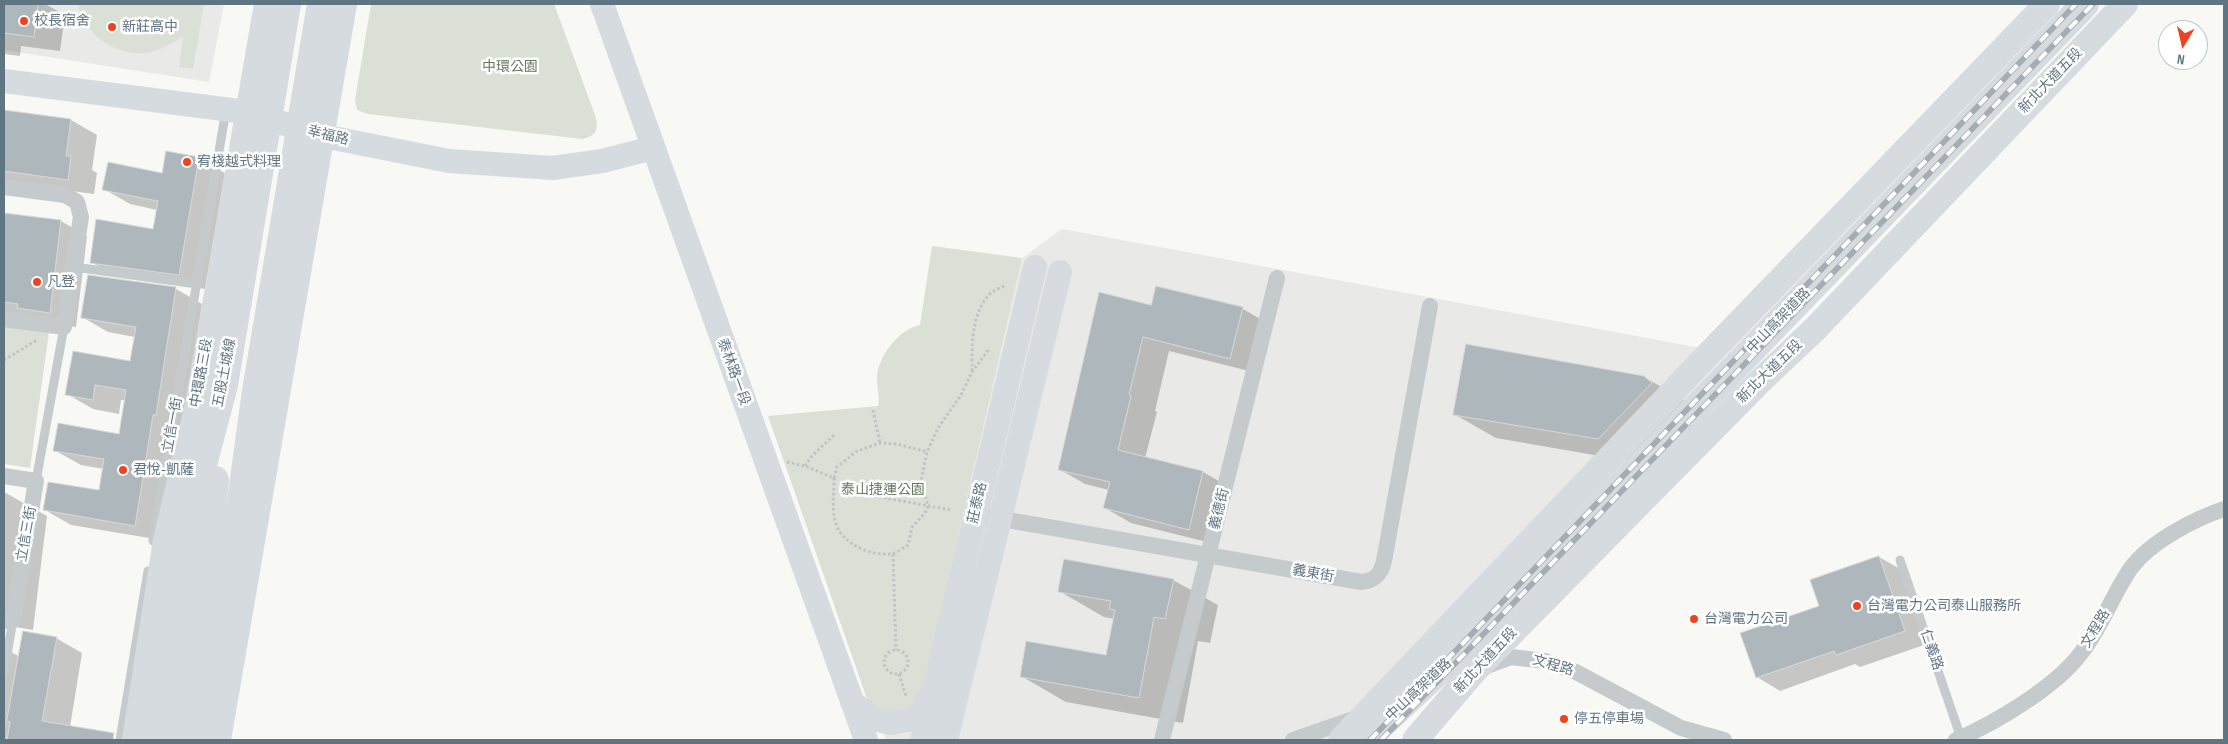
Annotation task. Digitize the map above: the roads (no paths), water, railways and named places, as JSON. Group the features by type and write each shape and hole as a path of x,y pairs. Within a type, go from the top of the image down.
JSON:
{"highway":[{"name":"五股土城線","path":"153,740 194,503 224,385 287,4"},
{"path":"200,740 239,516 256,390 321,4"},
{"name":"中山高架道路","path":"1388,740 1473,639 2085,4"},
{"path":"177,740 203,588 224,385"},
{"path":"203,588 256,390"},
{"name":"中山高架道路","path":"1366,727 1473,639"}],"main road":[{"path":"1340,740 1366,727 1744,318 2047,4"},
{"name":"新北大道五段","path":"1415,740 1476,669 1775,367 1822,322 2125,4"},
{"path":"1744,318 1731,344 1734,356 1745,364 1757,367 1775,367"}],"street":[{"name":"中環路三段","path":"134,740 165,540 197,404 236,111 266,4"},
{"path":"219,740 345,4"},
{"name":"泰林路一段","path":"602,4 866,740"},
{"name":"幸福路","path":"4,81 236,111 323,136 449,161 553,168 602,161 653,148"},
{"path":"4,187 65,196 77,202 81,217 74,267 60,327 4,319"},
{"name":"莊泰路","path":"922,740 976,514 1047,269 1000,519 946,740"},
{"name":"義德街","path":"1162,740 1277,278"},
{"name":"義東街","path":"976,514 1362,582 1377,577 1382,570 1384,561 1430,306"},
{"path":"4,476 36,481"},
{"name":"立信三街","path":"8,621 36,481"},
{"name":"文程路","path":"1960,740 1989,724 2065,672 2096,632 2132,566 2160,541 2224,509"},
{"name":"文程路","path":"1293,740 1366,727 1408,699 1476,669 1511,657 1545,660 1576,672 1681,728 1724,740"},
{"path":"852,702 876,720 892,723 911,719 923,710 933,692"}],"lane":[{"name":"立信一街","path":"151,556 196,284 236,111"},
{"path":"74,267 196,284"},
{"path":"36,481 60,327"},
{"name":"仁義路","path":"1900,560 1960,740"},
{"path":"120,740 149,565"},
{"path":"4,672 8,621"}],"railway":[{"path":"1370,740 2076,4"},
{"path":"1381,740 2093,4"}],"place":[{"name":"校長宿舍","path":"24,21"},
{"name":"新莊高中","path":"112,27"},
{"name":"宥棧越式料理","path":"187,162"},
{"name":"凡登","path":"37,282"},
{"name":"君悅-凱薩","path":"123,470"},
{"name":"台灣電力公司泰山服務所","path":"1857,606"},
{"name":"台灣電力公司","path":"1694,619"},
{"name":"停五停車場","path":"1564,719"}],"park label":[{"name":"中環公園","path":"510,67"},
{"name":"泰山捷運公園","path":"883,490"}]}
